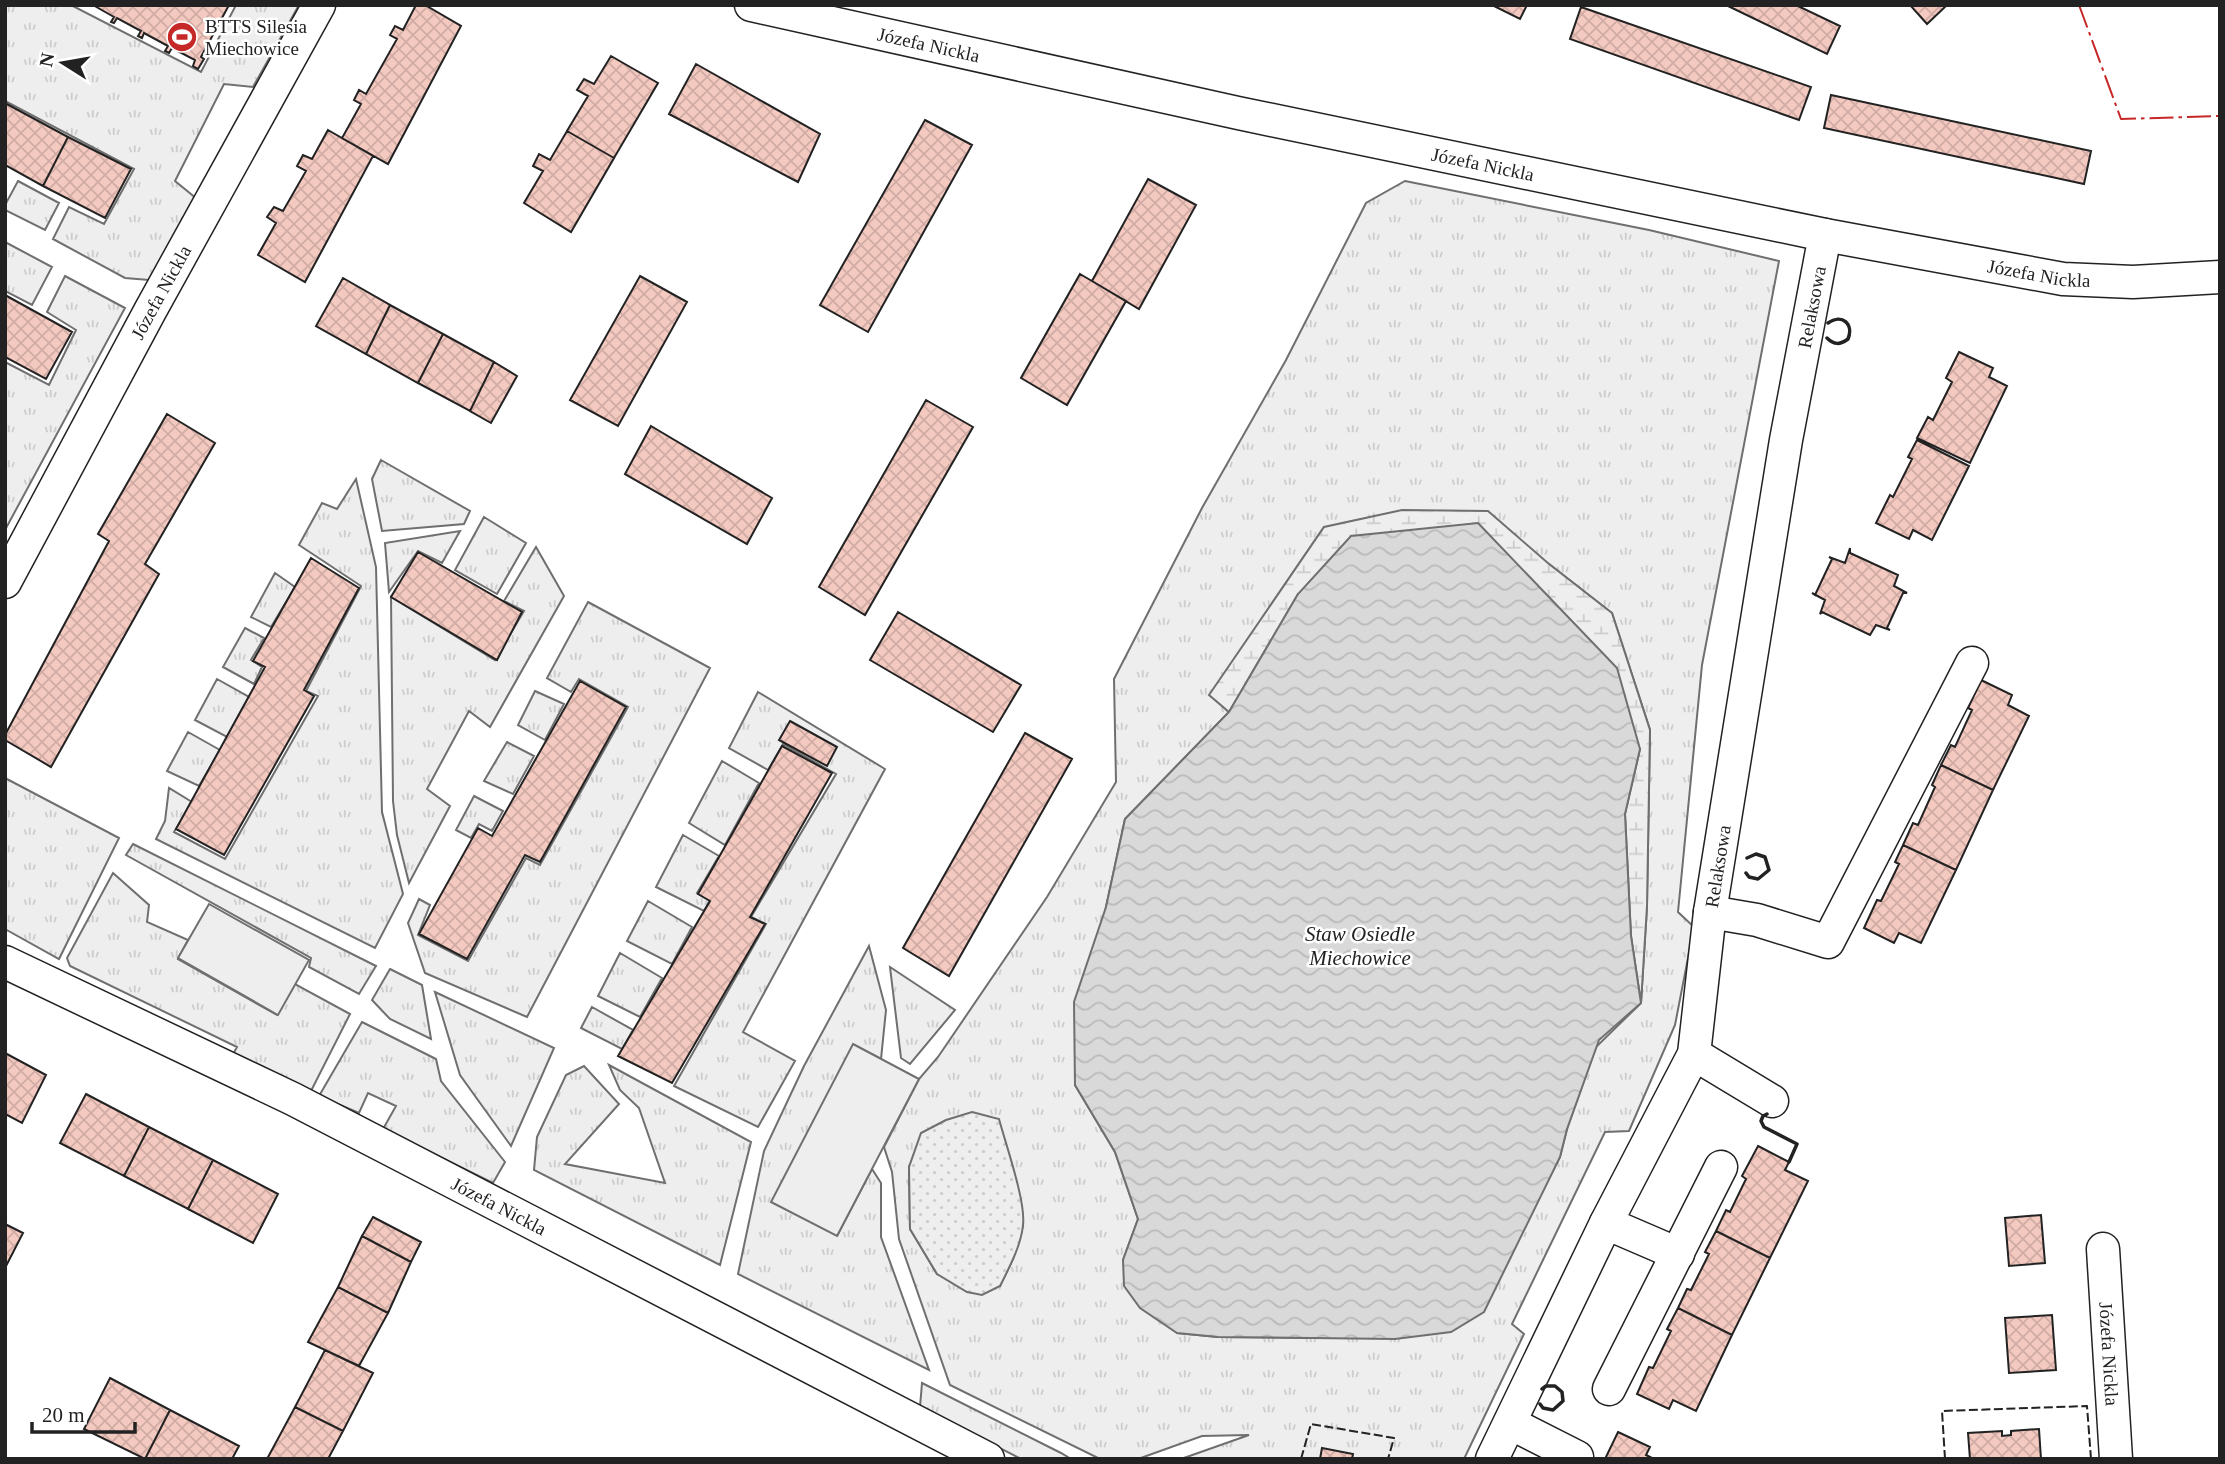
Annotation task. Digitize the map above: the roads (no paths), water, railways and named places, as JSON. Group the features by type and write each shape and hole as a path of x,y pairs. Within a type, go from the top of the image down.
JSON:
{"street":[{"name":"Józefa Nickla","path":"5,582 150,311 319,5"},
{"name":"Józefa Nickla","path":"751,5 1238,113 1825,234 2063,279 2133,282 2220,277"},
{"name":"Relaksowa","path":"1492,1459 1606,1223 1694,1054 1710,912 1786,440 1825,234"},
{"path":"1710,912 1757,920 1828,942 1972,663"},
{"name":"Józefa Nickla","path":"5,962 293,1099 988,1459"},
{"path":"1694,1054 1772,1101"},
{"path":"1609,1389 1721,1167"},
{"path":"1606,1223 1678,1254"},
{"name":"Józefa Nickla","path":"2103,1249 2116,1459"},
{"path":"1510,1423 1577,1457 1576,1459"}],"water":[{"name":"Staw Osiedle Miechowice","path":"1478,523 1617,668 1640,749 1625,814 1631,936 1641,1003 1599,1040 1567,1129 1560,1157 1484,1312 1451,1332 1395,1339 1218,1337 1177,1333 1140,1308 1124,1286 1123,1260 1138,1219 1115,1152 1075,1085 1074,1002 1106,907 1125,819 1229,712 1298,594 1351,536"}],"place":[{"name":"BTTS Silesia Miechowice","path":"182,37"}]}
